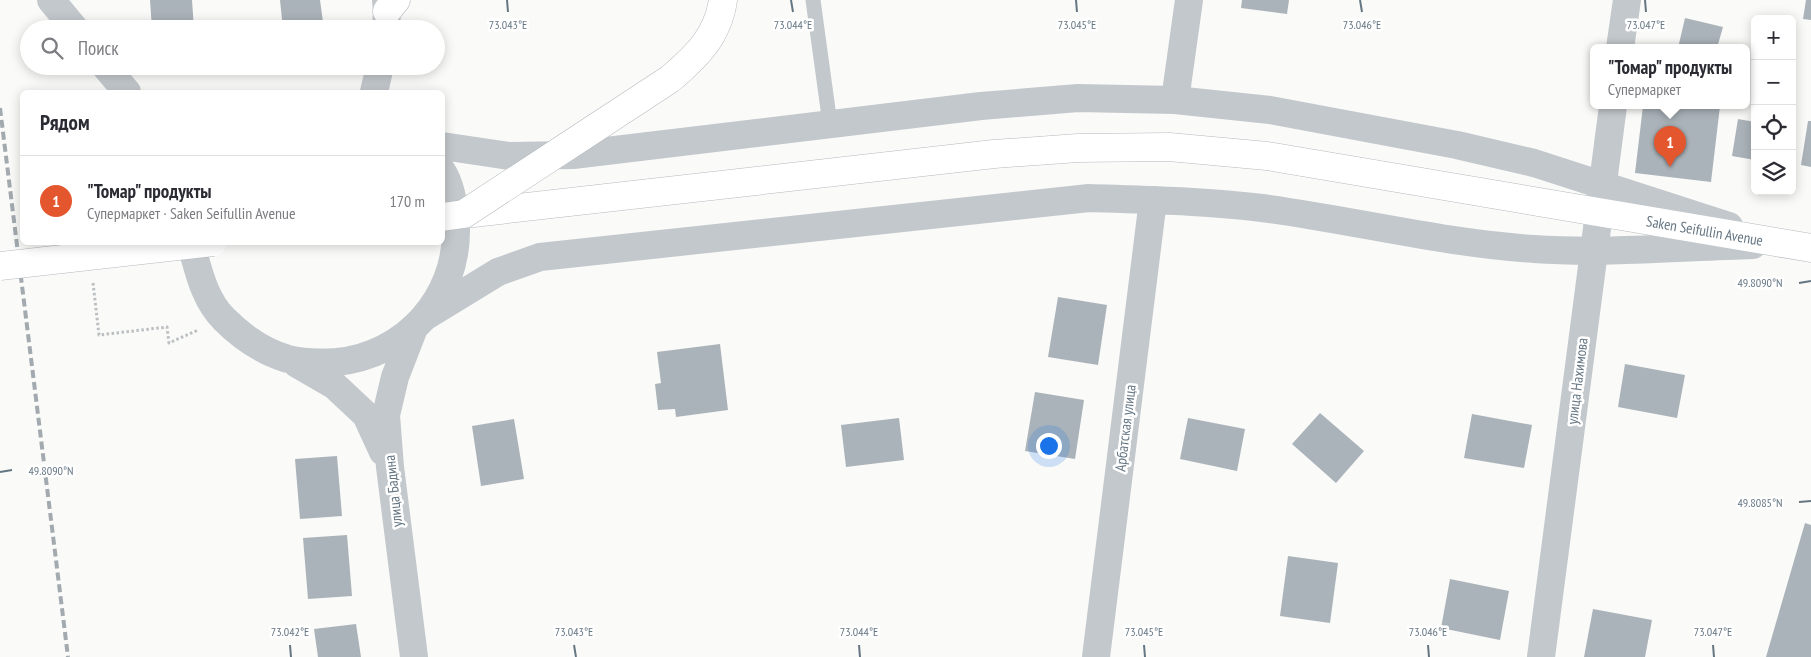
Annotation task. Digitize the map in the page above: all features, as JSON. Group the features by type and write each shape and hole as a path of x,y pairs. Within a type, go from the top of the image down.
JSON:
{"main road":[{"path":"453,216 670,79 694,59 708,40 721,15 723,0"},
{"name":"Saken Seifullin Avenue","path":"453,216 994,154 1078,148 1169,147 1267,156 1798,246"},
{"path":"0,266 186,245"}],"street":[{"path":"51,0 68,20"},
{"path":"1175,100 1189,0"},
{"path":"1621,44 1627,0"},
{"path":"113,75 125,90"},
{"path":"374,90 378,75"},
{"path":"445,146 509,156 573,155 981,106 1078,98 1175,100 1270,110 1457,145 1534,163 1798,246"},
{"name":"улица Нахимова","path":"1541,657 1613,109"},
{"path":"420,322 446,284 456,248 455,210 445,180"},
{"path":"288,359 322,363 355,360 387,348 420,322 498,272 540,257 1089,198 1153,200 1261,208 1467,243 1535,250 1798,246"},
{"name":"Арбатская улица","path":"1096,657 1153,200"},
{"path":"192,245 202,285 223,318 253,343 288,359 335,386 366,416 390,467"},
{"name":"улица Бадина","path":"414,657 390,467 386,415 395,377 420,322"}],"lane":[{"path":"813,0 830,124"}],"path":[{"path":"94,291 99,335 167,327 169,343"}],"building":[{"path":"150,0 192,0 193,20 151,20"},
{"path":"280,0 320,0 323,20 282,20"},
{"path":"1242,0 1289,0 1287,14 1241,8"},
{"path":"1806,0 1811,0 1811,20 1803,19"},
{"path":"1685,18 1723,27 1718,44 1679,44"},
{"path":"1643,109 1720,109 1711,182 1635,173"},
{"path":"1738,119 1751,121 1751,159 1732,156"},
{"path":"1808,121 1811,121 1811,167 1801,165"},
{"path":"1058,297 1107,305 1098,365 1048,357"},
{"path":"720,344 728,410 676,417 675,409 658,410 655,384 661,383 657,352"},
{"path":"1625,364 1685,375 1677,418 1618,407"},
{"path":"1035,392 1084,400 1075,459 1025,451"},
{"path":"1320,413 1364,451 1336,483 1292,444"},
{"path":"1472,414 1532,425 1524,468 1464,458"},
{"path":"899,418 904,460 846,467 841,425"},
{"path":"1188,418 1245,429 1237,471 1180,459"},
{"path":"514,419 524,479 481,486 472,426"},
{"path":"337,456 342,516 300,519 295,459"},
{"path":"1805,523 1811,525 1811,657 1766,657"},
{"path":"347,535 352,596 308,599 303,538"},
{"path":"1288,556 1338,563 1330,623 1280,616"},
{"path":"1450,579 1509,591 1500,640 1441,628"},
{"path":"1593,609 1652,620 1645,657 1584,657"},
{"path":"356,624 361,657 318,657 314,629"}],"railway":[{"path":"0,108 68,657"}],"place":[{"name":"\"Томар\" продукты","path":"1670,167"}]}
